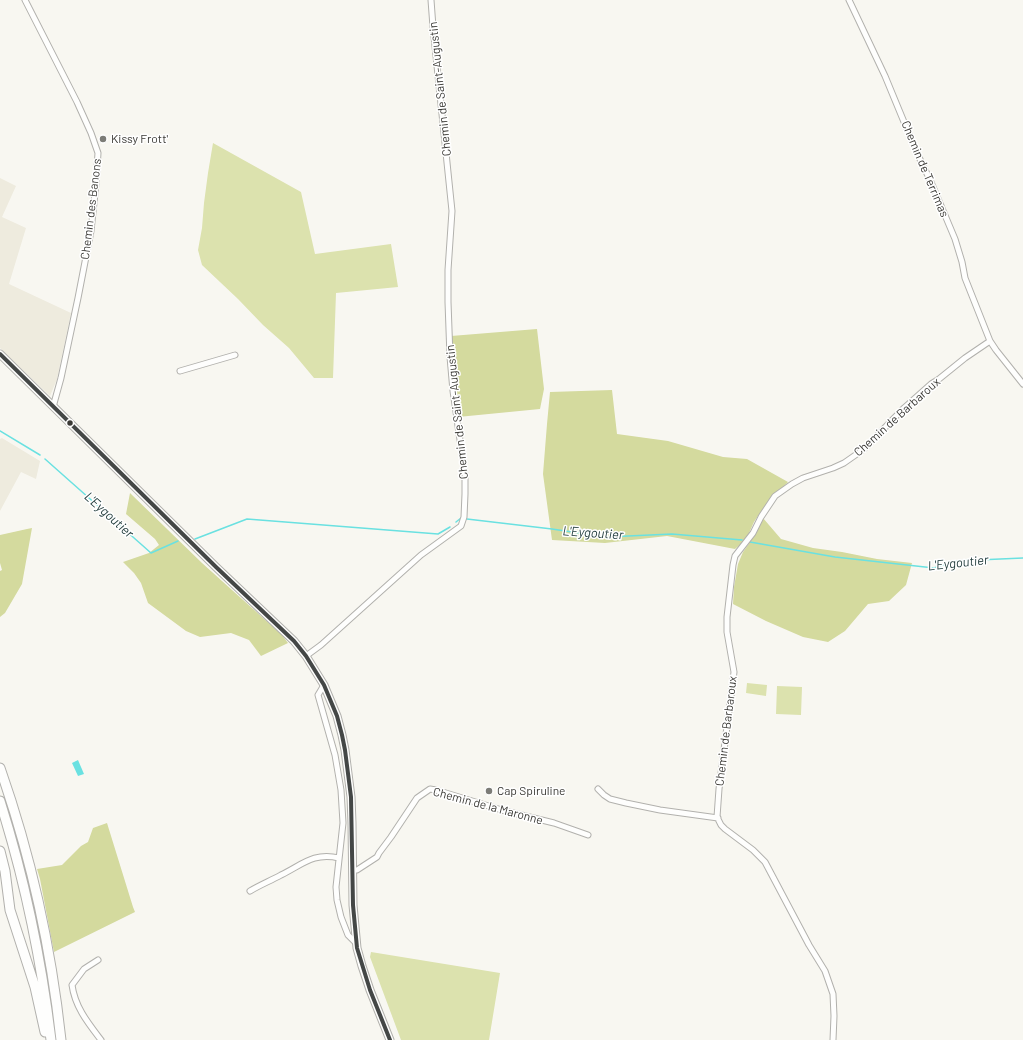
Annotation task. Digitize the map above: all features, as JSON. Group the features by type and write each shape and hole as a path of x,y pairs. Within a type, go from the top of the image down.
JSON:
{"highway":[{"path":"0,768 28,860 43,925 52,970 61,1040"},
{"path":"0,801 21,874 33,926 42,973 51,1040"},
{"path":"0,852 5,870 10,910 35,987 46,1040"}],"main road":[{"path":"0,354 216,567 282,628 306,656 324,686 337,716 342,735 351,797 353,904 356,943 364,972 390,1040"}],"street":[{"name":"Chemin des Banons","path":"26,0 77,102 98,153 91,231 61,378 53,407"},
{"name":"Chemin de Saint-Augustin","path":"306,656 321,645 421,555 462,526 464,516 465,475 453,391 448,315 448,270 452,211 431,0"},
{"name":"Chemin de Terrimas","path":"849,0 885,76 955,239 965,278 990,341 1023,384"},
{"name":"Chemin de Barbaroux","path":"718,818 719,790 734,672 727,632 727,617 735,556 753,533 761,517 775,496 803,478 833,468 864,449 925,389 990,341"},
{"path":"180,370 235,355"},
{"path":"324,686 318,695 335,755 341,790 343,822 336,887 337,900 341,917 348,935 356,943"},
{"name":"Chemin de la Maronne","path":"353,870 358,870 377,857 417,798 430,789 505,812 554,823 588,835"},
{"path":"598,789 610,799 626,804 718,818 721,825 725,829 753,850 765,862 825,971 833,994 833,1040"},
{"path":"250,891 307,860 329,856 339,858"},
{"path":"98,960 84,969 72,985 74,995 85,1019 101,1040"}],"shaded area":[{"path":"0,178 16,186 2,217 26,228 9,284 71,313 57,379 50,396 0,348"},
{"path":"2,438 40,461 36,479 21,472 0,511 0,439"}],"green space":[{"path":"213,143 301,192 315,254 391,244 398,287 336,293 333,378 314,378 289,348 263,325 202,265 198,250"},
{"path":"537,329 544,389 540,409 458,417 455,399 451,336"},
{"path":"612,390 617,434 668,441 723,457 747,459 788,482 770,499 754,522 749,534 739,546 735,549 667,536 605,543 552,540 543,474 550,392"},
{"path":"130,493 202,563 282,635 288,643 261,656 249,640 231,633 200,637 186,631 148,603 141,583 123,562 149,553 159,545 155,539 126,514"},
{"path":"763,518 781,539 813,548 877,559 912,563 906,585 889,601 868,604 845,631 828,642 803,637 766,621 733,604 738,564 743,552 755,535"},
{"path":"32,528 22,584 5,613 0,617 0,571 2,570 0,563 0,535"},
{"path":"747,683 767,685 766,696 746,693"},
{"path":"777,686 802,687 801,715 776,714"},
{"path":"107,823 135,912 54,952 37,869 62,865 81,846 88,842 93,828"},
{"path":"371,952 500,973 489,1040 401,1040 370,957"}],"water":[{"path":"78,760 84,774 78,776 72,763"}],"waterway":[{"name":"L'Eygoutier","path":"0,431 40,455"},
{"name":"L'Eygoutier","path":"45,459 151,553 178,541"},
{"name":"L'Eygoutier","path":"456,522 461,518"},
{"name":"L'Eygoutier","path":"195,539 247,519 438,534 450,527"},
{"name":"L'Eygoutier","path":"467,519 606,537 672,534 742,540"},
{"name":"L'Eygoutier","path":"750,542 835,557 934,568 955,561 1023,558"}],"transit line":[{"path":"0,354 216,567 294,641 306,656 324,685 337,716 342,735 351,797 353,905 357,948 370,990 390,1040"}],"place":[{"name":"Kissy Frott'","path":"103,139"},
{"name":"Cap Spiruline","path":"489,791"}]}
